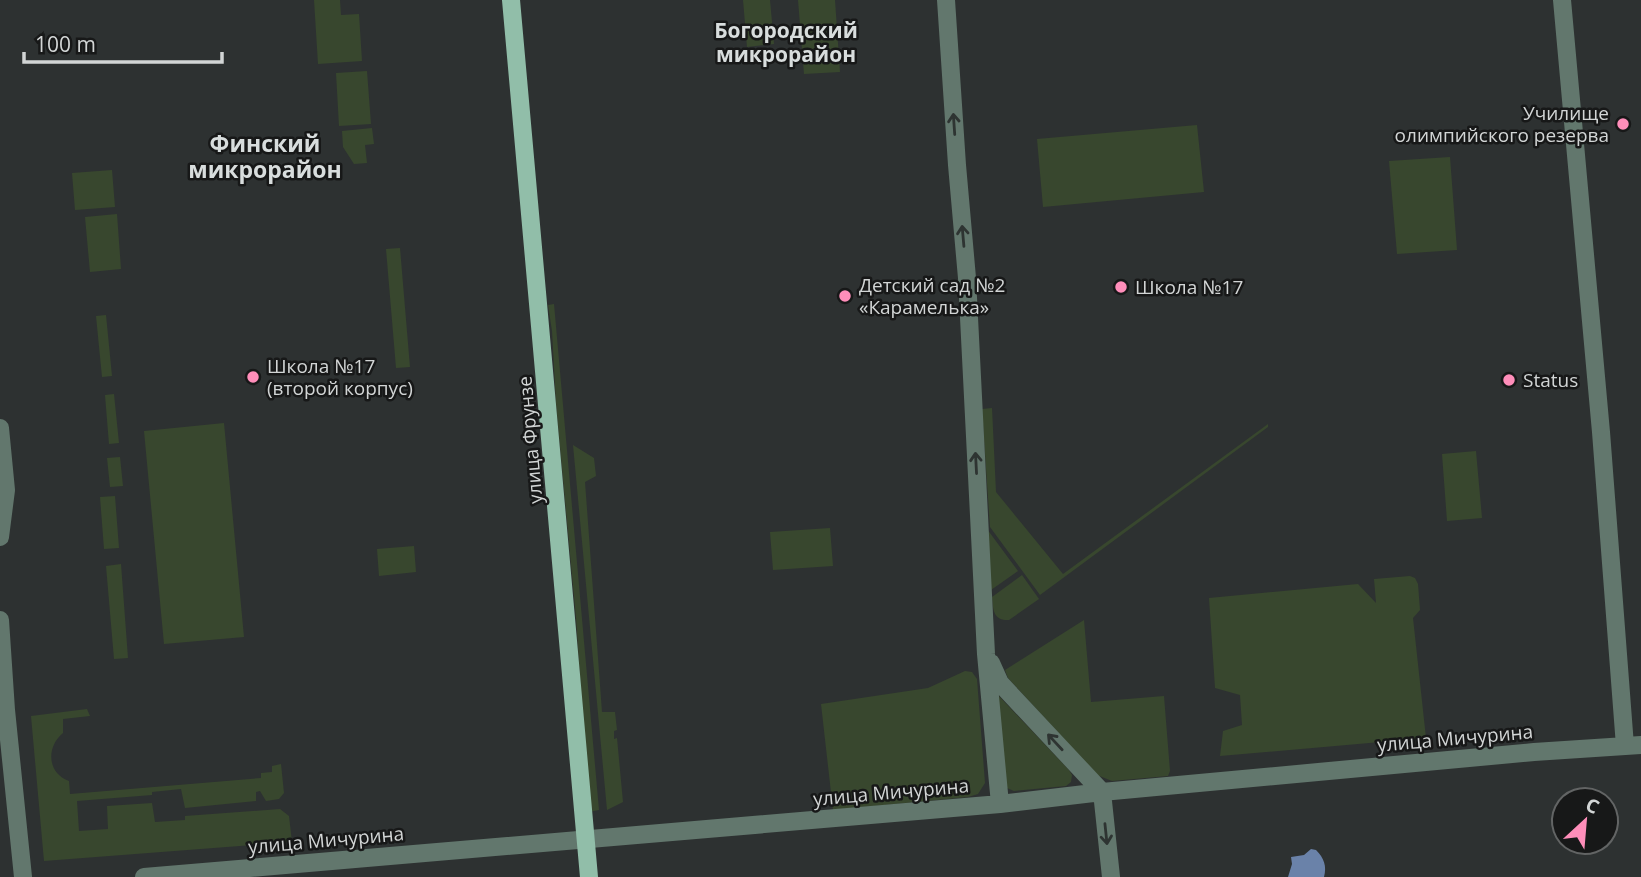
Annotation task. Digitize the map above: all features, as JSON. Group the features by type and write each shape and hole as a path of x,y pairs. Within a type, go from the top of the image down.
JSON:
{"main road":[{"name":"улица Фрунзе","path":"511,0 589,877"}],"street":[{"path":"946,0 967,278 986,654 1000,804"},
{"path":"1562,0 1601,432 1633,745"},
{"path":"0,428 6,490 0,537"},
{"path":"0,620 23,877"},
{"path":"986,654 1000,684 1102,792 1111,877"},
{"name":"улица Мичурина","path":"144,877 1000,804 1534,751 1633,745"}],"green space":[{"path":"314,0 340,0 341,15 359,14 362,61 318,64"},
{"path":"743,0 770,0 774,44 747,47"},
{"path":"798,0 835,0 840,72 804,74"},
{"path":"367,71 371,124 339,126 336,73"},
{"path":"1197,125 1204,192 1043,207 1037,139"},
{"path":"372,128 374,144 365,145 367,163 354,164 343,147 342,131"},
{"path":"1450,157 1457,250 1397,254 1389,161"},
{"path":"112,170 115,207 75,210 72,173"},
{"path":"117,214 121,269 90,272 85,217"},
{"path":"400,248 410,367 396,368 386,249"},
{"path":"554,304 599,810 589,812 576,618 548,305"},
{"path":"106,315 112,376 102,377 96,316"},
{"path":"114,394 119,443 109,444 105,395"},
{"path":"992,408 996,492 1063,574 1268,424 1268,427 1040,595 990,527 982,409"},
{"path":"224,423 244,637 164,644 144,431"},
{"path":"573,445 594,458 596,476 585,482 602,712 615,712 617,730 614,731 614,739 617,738 623,802 607,810"},
{"path":"1476,451 1482,518 1447,521 1442,454"},
{"path":"120,457 123,486 110,487 107,458"},
{"path":"115,496 119,548 104,549 100,497"},
{"path":"830,528 833,566 773,570 770,532"},
{"path":"987,529 1018,571 991,590"},
{"path":"414,546 416,572 379,576 377,549"},
{"path":"121,564 128,658 114,659 106,566"},
{"path":"1022,575 1039,599 1009,620 1000,619 995,613 992,597"},
{"path":"1410,576 1415,578 1418,584 1420,610 1413,618 1426,738 1220,756 1223,731 1242,725 1240,695 1215,688 1209,598 1358,584 1376,603 1374,579"},
{"path":"1084,620 1091,702 1164,696 1170,771 1168,776 1112,781 1097,775 1008,678 1005,670"},
{"path":"965,671 972,672 977,679 985,783 978,794 833,810 821,704 928,688"},
{"path":"997,694 1069,770 1072,775 1071,782 1066,786 1014,791 1007,788"},
{"path":"87,709 90,716 63,719 63,733 57,739 52,752 53,766 56,772 69,781 70,794 261,778 261,773 272,772 272,766 281,764 284,793 279,799 266,801 260,791 256,792 256,801 185,808 181,789 152,792 152,795 77,801 79,831 108,829 107,806 152,803 155,822 185,820 185,816 280,809 289,816 292,842 44,861 31,716"}],"water":[{"path":"1311,849 1316,850 1323,859 1324,877 1288,877 1291,857 1304,855"}],"place":[{"name":"Училище олимпийского резерва","path":"1623,124"},
{"name":"Школа №17","path":"1121,287"},
{"name":"Детский сад №2 «Карамелька»","path":"845,296"},
{"name":"Школа №17 (второй корпус)","path":"253,377"},
{"name":"Status","path":"1509,380"}],"district":[{"name":"Богородский микрорайон","path":"786,43"},
{"name":"Финский микрорайон","path":"265,157"}]}
